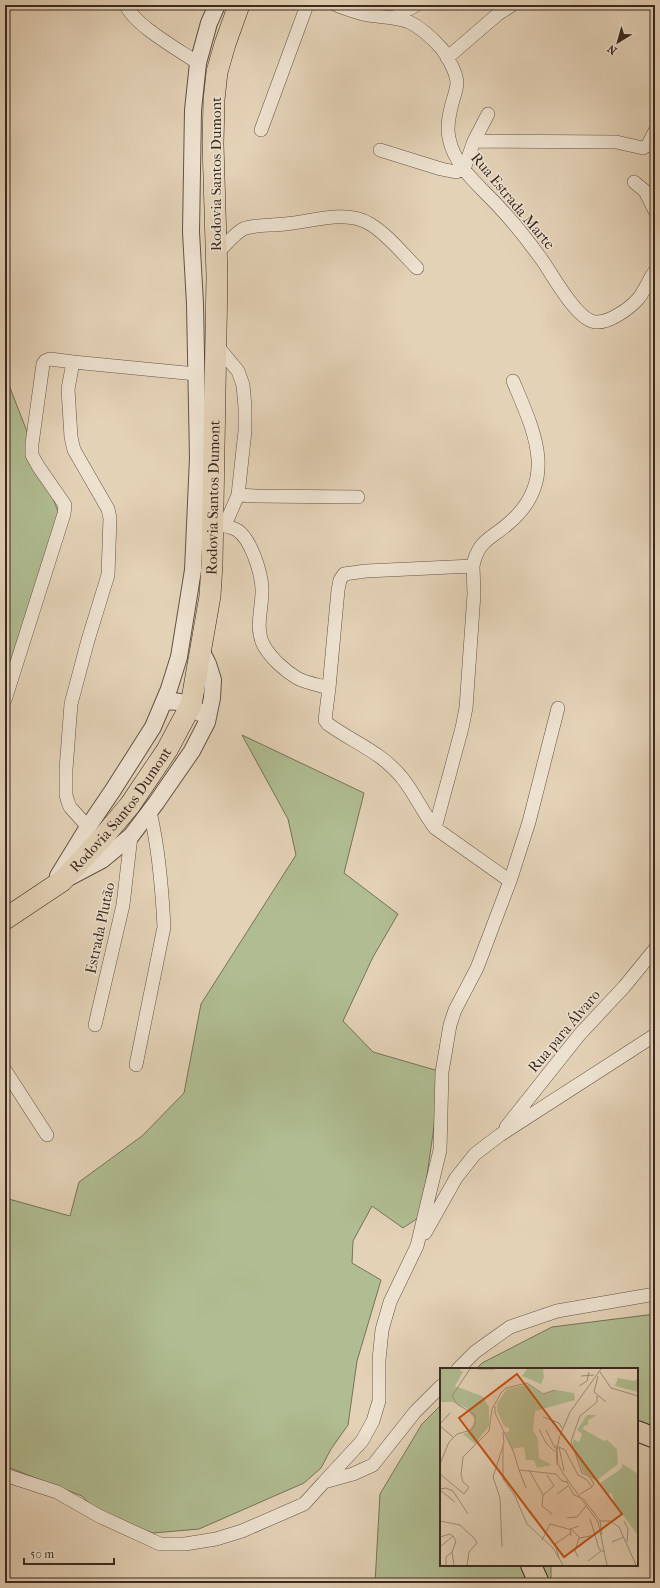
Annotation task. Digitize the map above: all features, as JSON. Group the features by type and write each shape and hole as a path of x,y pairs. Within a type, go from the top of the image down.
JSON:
{"highway":[{"name":"Rodovia Santos Dumont","path":"5,919 55,886 104,837 130,805 167,750 191,705 210,596 219,524 217,276 213,144 214,100 217,72 239,5"}],"main road":[{"path":"638,1431 655,1438"},
{"path":"531,1566 539,1583"}],"street":[{"path":"126,5 128,10 149,30 198,64"},
{"path":"55,886 88,827 153,727 170,689 179,657 193,570 198,458 191,232 193,110 198,64 209,23 217,5"},
{"path":"261,130 307,5"},
{"name":"Rua Estrada Marte","path":"336,5 356,12 409,22 419,28 442,50 456,76 457,83 448,130 454,153 470,177 501,209 542,259 571,302 583,316 591,322 604,322 611,319 638,299 648,279 655,271"},
{"path":"393,18 416,5"},
{"path":"447,58 498,14 512,5"},
{"path":"380,150 456,172 464,169 474,141 488,114"},
{"path":"474,141 616,142 643,148 648,146 655,131"},
{"path":"634,182 646,191 655,211"},
{"path":"216,254 242,229 263,225 286,224 344,217 358,219 370,224 417,268"},
{"path":"217,276 218,347 238,371 242,385 245,407 245,431 238,494 219,524 237,530 243,536 257,566 262,589 259,633 264,646 276,660 298,678 329,688"},
{"path":"5,700 64,514 64,505 32,455 32,444 43,364 45,361 50,359 196,374"},
{"path":"73,362 68,389 69,422 74,450 108,509 110,518 108,575 88,640 72,704 66,769 66,795 68,802 70,807 88,827"},
{"path":"435,828 466,708 474,594 474,566 476,554 487,539 521,512 533,493 538,475 538,452 531,426 513,381"},
{"path":"238,494 358,498"},
{"path":"474,566 366,571 344,574 340,580 338,590 325,720 328,724 368,748 393,768 403,779 435,828 510,881"},
{"path":"55,886 102,860 131,836 150,812 192,751 207,722 212,698 212,680 208,664 201,650"},
{"path":"164,702 174,700 191,705 198,710 207,722"},
{"path":"417,1246 440,1150 442,1072 450,1025 455,1010 477,968 510,881 529,822 558,708"},
{"path":"153,727 158,740 167,750 180,753 192,751"},
{"path":"136,1065 164,927 155,834 150,812"},
{"name":"Estrada Plutão","path":"95,1025 123,905 131,836"},
{"name":"Rua para Álvaro","path":"500,1135 580,1034 624,987 655,949"},
{"path":"5,1475 57,1492 99,1516 160,1544 185,1544 216,1539 242,1531 304,1504 362,1441 373,1421 379,1401 379,1360 382,1330 390,1302 417,1246 456,1178 475,1154 500,1135 655,1035"},
{"path":"5,1070 47,1135"},
{"path":"459,1368 475,1352 510,1327 557,1311 655,1294"},
{"path":"324,1482 353,1474 374,1465 415,1412 440,1387"}],"green space":[{"path":"5,380 7,380 59,514 5,697"},
{"path":"242,735 364,793 344,873 398,914 373,957 343,1021 373,1052 442,1072 421,1216 403,1228 372,1206 353,1241 352,1263 381,1280 357,1361 348,1425 331,1449 321,1468 304,1483 199,1529 153,1533 99,1514 82,1496 5,1466 5,1198 70,1216 79,1182 142,1136 184,1093 201,1004 296,855 288,819"},
{"path":"655,1314 655,1427 638,1427 638,1368 477,1368 482,1363 552,1327"},
{"path":"440,1406 440,1566 551,1566 551,1583 375,1583 380,1494 422,1424"}]}
